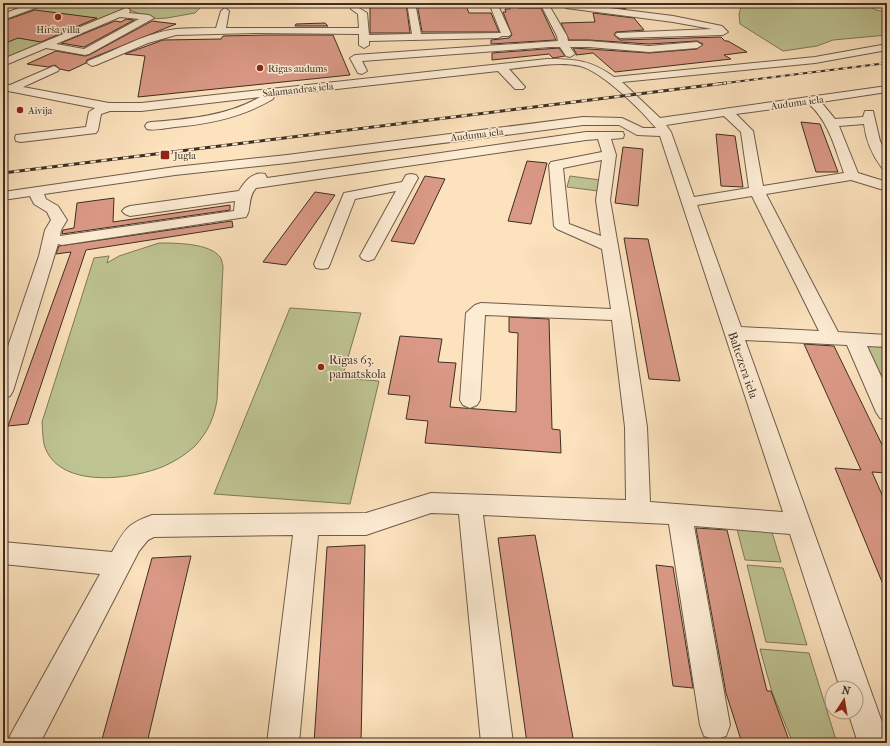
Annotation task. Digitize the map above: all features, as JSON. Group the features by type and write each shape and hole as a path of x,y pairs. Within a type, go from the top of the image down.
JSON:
{"street":[{"path":"3,17 37,3"},
{"path":"355,3 355,9 362,13 364,57"},
{"path":"411,3 417,37"},
{"path":"494,3 506,34 515,46"},
{"path":"544,3 576,63"},
{"path":"362,72 355,58 550,44 563,40 723,32 719,28 673,19 567,5 544,3 520,4"},
{"path":"567,5 587,3"},
{"path":"567,5 577,15"},
{"path":"220,31 225,11"},
{"path":"3,63 122,12 149,18 116,37 85,52 44,46"},
{"path":"176,32 175,28 183,21"},
{"path":"92,63 164,34 176,32 220,31 364,34 405,37 506,34"},
{"path":"72,34 116,37"},
{"path":"405,37 407,54"},
{"path":"563,40 589,44 649,49 697,45"},
{"path":"613,80 815,60 887,47"},
{"name":"Salamandras iela","path":"7,88 109,107 141,107 500,66 547,62 576,63 594,68"},
{"path":"500,66 518,87"},
{"name":"Baltezera iela","path":"594,68 613,80 658,123 688,202 853,680"},
{"path":"7,88 54,69"},
{"name":"Auduma iela","path":"206,167 287,159 584,121 622,122 641,132 658,123 887,89"},
{"path":"151,126 199,121 236,112 261,102 279,91"},
{"path":"812,100 818,105 832,123 852,176"},
{"path":"21,138 93,133 95,112 109,107"},
{"path":"726,112 746,131 757,191 832,338"},
{"path":"832,123 869,117 872,139 883,161 887,165"},
{"path":"610,121 658,123"},
{"path":"610,246 562,226 556,165 641,132"},
{"path":"130,211 250,187 277,180 586,136 607,146"},
{"path":"607,146 603,200 621,315 636,427 638,511"},
{"path":"62,240 241,214 241,200 250,187 287,159"},
{"path":"368,256 413,174 417,161"},
{"path":"3,196 206,167 238,172 250,187"},
{"path":"688,202 852,176 887,187"},
{"path":"322,264 349,196 407,185"},
{"path":"3,391 47,256 53,230 59,220 53,209 39,201 36,191"},
{"path":"470,400 475,313 481,309 621,315"},
{"path":"733,333 887,341"},
{"path":"854,339 887,412"},
{"path":"23,743 130,543 139,532 152,526 366,524 431,503 638,511 799,524"},
{"path":"470,505 497,743"},
{"path":"680,515 715,725"},
{"path":"283,743 307,525"},
{"path":"3,553 118,564"},
{"name":"Baltezera iela","path":"864,713 874,743"}],"green space":[{"path":"47,3 205,3 195,13 152,19 130,10 118,12 71,33 55,30 36,39 49,41 3,61 3,20"},
{"path":"863,3 876,10 887,12 887,35 833,40 817,46 783,51 740,24 739,14 741,7"},
{"path":"570,176 600,180 598,191 567,187"},
{"path":"159,243 201,246 215,252 222,260 223,266 217,400 212,419 204,435 195,446 174,461 162,467 138,474 109,478 79,475 66,470 55,463 47,452 43,441 42,422 94,258 109,256 107,263 119,256"},
{"path":"290,308 361,313 342,378 379,381 350,504 214,494"},
{"path":"861,344 887,345 887,400"},
{"path":"736,525 771,529 781,562 745,560"},
{"path":"747,565 783,568 807,645 766,642"},
{"path":"760,649 809,653 824,701 824,720 830,720 837,743 793,743 772,692"}],"building":[{"path":"370,3 406,3 410,33 370,33"},
{"path":"417,3 465,3 469,13 491,13 499,32 422,32"},
{"path":"622,3 626,9 590,4"},
{"path":"514,5 519,8 541,8 556,40 491,44 491,40 509,38 512,35 503,12 506,12 505,9 510,9 510,6"},
{"path":"35,10 97,18 41,42 18,38 3,44 3,21"},
{"path":"593,13 634,18 644,30 616,32 614,35 620,40 721,37 725,41 728,41 747,52 724,55 731,59 615,72 593,53 576,55 573,48 649,53 697,49 703,44 697,41 649,44 569,40 561,23 595,22"},
{"path":"126,19 134,20 84,47 61,43 115,21 121,22"},
{"path":"152,21 176,24 87,60 86,63 69,71 60,69 55,65 48,67 27,64 56,51 85,56 89,55"},
{"path":"325,23 328,26 295,26 296,24"},
{"name":"Rīgas audums","path":"333,35 350,75 138,97 145,56 125,54 163,40 221,39 223,36"},
{"path":"559,48 565,56 553,58 549,54 492,60 492,53"},
{"path":"801,122 820,124 838,172 816,172"},
{"path":"716,134 735,136 743,187 721,186"},
{"path":"623,147 643,149 638,206 615,203"},
{"path":"527,161 547,163 531,224 508,221"},
{"path":"425,176 445,179 414,244 391,241"},
{"path":"315,192 335,195 286,265 263,262"},
{"path":"114,198 113,222 230,205 230,210 62,234 63,230 74,228 77,203"},
{"path":"232,221 233,227 86,250 28,424 8,426 71,252 56,254 59,246"},
{"path":"624,238 648,239 680,381 649,379"},
{"path":"509,317 549,319 552,429 560,430 561,453 425,443 428,421 406,419 410,396 388,394 400,336 442,339 438,362 456,363 450,407 516,412 518,333 509,332"},
{"path":"804,344 834,346 887,455 887,473 872,472 887,506 887,594 835,468 861,470"},
{"path":"696,528 727,530 767,691 771,691 790,743 742,743 726,693"},
{"path":"535,535 574,743 527,743 498,538"},
{"path":"365,545 361,743 314,743 327,547"},
{"path":"191,556 147,743 101,743 152,558"},
{"path":"656,565 673,567 693,688 673,686"}],"railway":[{"path":"718,84 887,63"},
{"path":"3,173 726,83"}],"place":[{"name":"Hirša villa","path":"58,17"},
{"name":"Rīgas audums","path":"260,68"},
{"name":"Aivija","path":"20,110"},
{"name":"Jugla","path":"165,155"},
{"name":"Rīgas 63. pamatskola","path":"321,367"}]}
